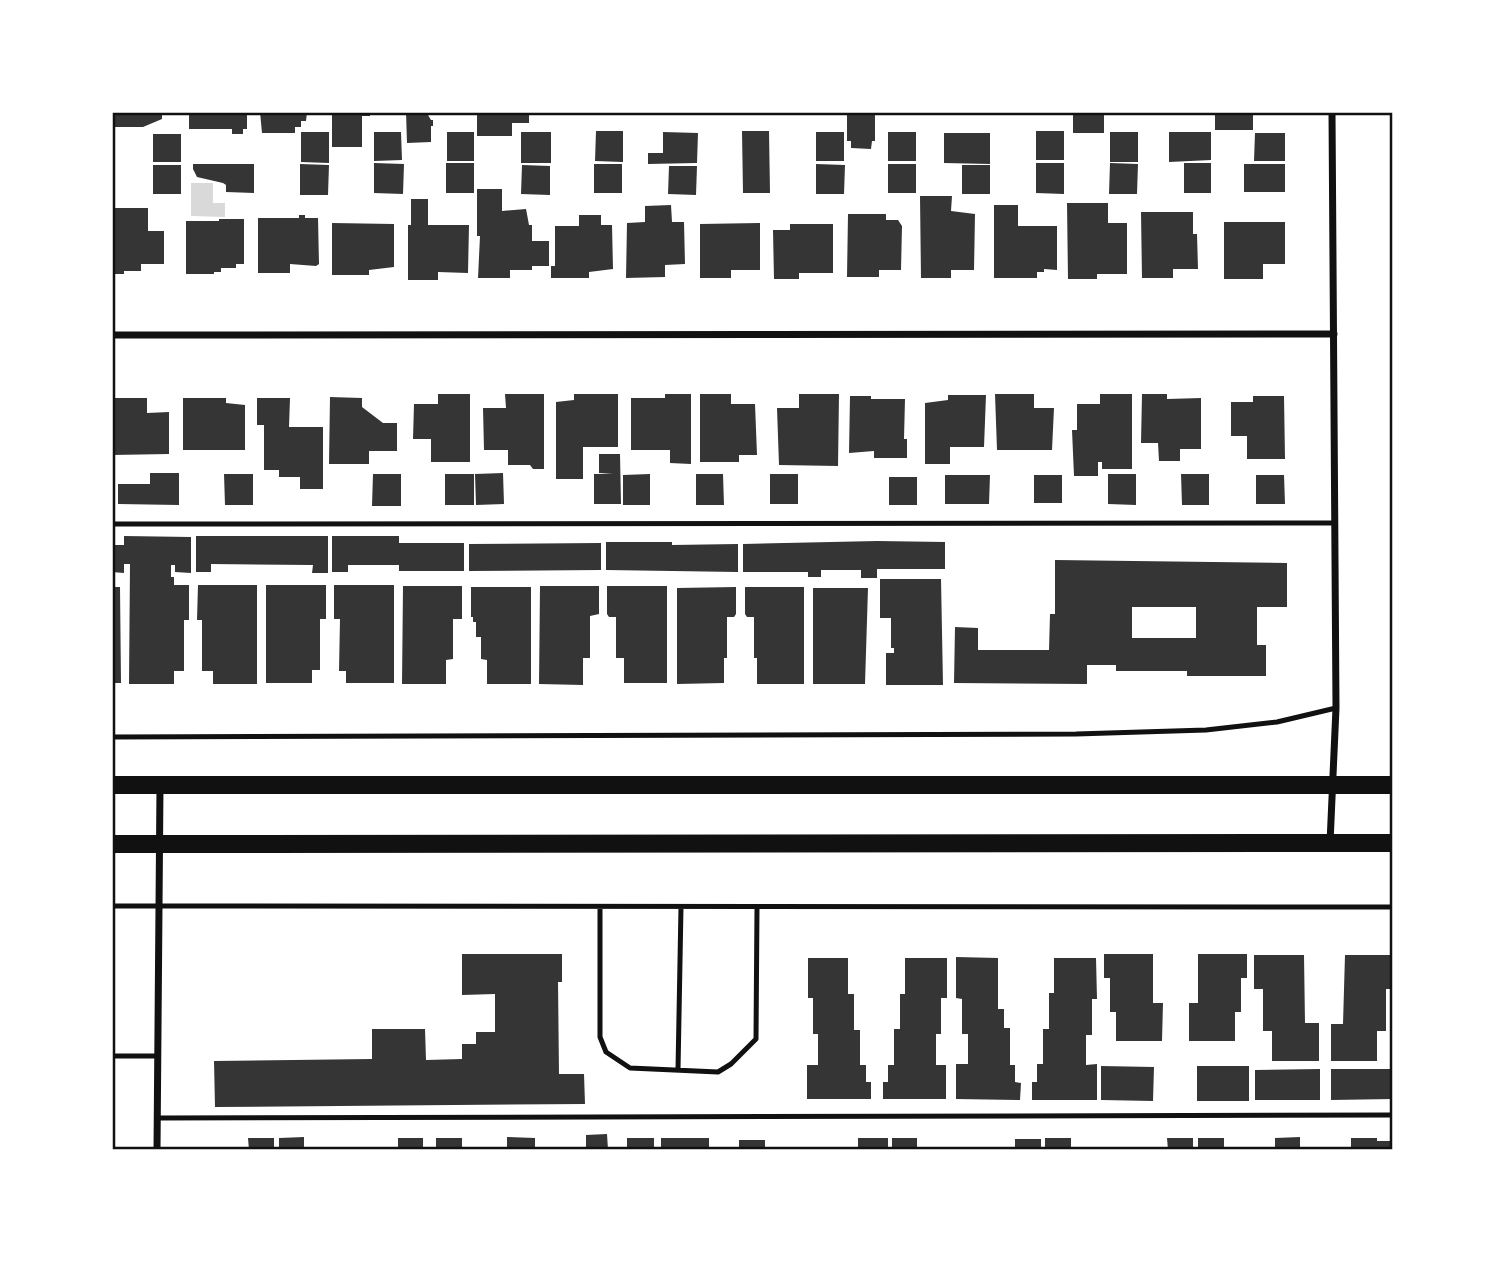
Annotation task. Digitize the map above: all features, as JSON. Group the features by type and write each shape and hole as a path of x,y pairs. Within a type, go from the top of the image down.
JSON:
{"main road":[{"path":"112,785 1393,785"},
{"path":"112,844 1393,843"}],"street":[{"path":"1330,844 1336,708 1332,112"},
{"path":"112,335 1334,334"},
{"path":"157,1150 160,785"}],"lane":[{"path":"112,524 1335,523"},
{"path":"112,737 1076,734 1206,730 1277,722 1336,708"},
{"path":"112,906 1393,907"},
{"path":"600,906 600,1038 606,1052 630,1068 718,1072 731,1064 756,1039 757,906"},
{"path":"678,1070 681,906"},
{"path":"112,1056 158,1056"},
{"path":"157,1118 1393,1115"}],"shaded area":[{"path":"191,183 213,183 213,203 225,203 225,217 191,216"}],"building":[{"path":"112,112 162,112 162,119 143,127 112,127"},
{"path":"189,112 247,112 247,129 243,129 243,134 232,134 232,129 189,129"},
{"path":"260,112 307,112 306,121 301,121 301,127 295,127 295,133 262,133"},
{"path":"332,112 370,112 370,116 362,116 362,147 332,147"},
{"path":"406,112 445,112 445,115 428,115 433,120 431,142 407,143"},
{"path":"477,112 529,112 529,123 512,123 512,136 477,136"},
{"path":"847,112 875,112 875,141 872,141 871,149 851,148 851,141 847,141"},
{"path":"1073,112 1104,112 1104,133 1073,133"},
{"path":"1215,112 1271,112 1271,115 1253,115 1253,130 1215,130"},
{"path":"596,131 623,131 623,162 595,161"},
{"path":"742,131 769,131 770,193 743,193"},
{"path":"1036,131 1064,131 1064,160 1036,160"},
{"path":"301,132 329,132 329,163 301,162"},
{"path":"374,132 401,132 402,160 374,161"},
{"path":"447,132 474,132 474,161 447,161"},
{"path":"521,132 551,132 551,163 521,163"},
{"path":"663,132 698,133 697,163 648,164 648,153 663,153"},
{"path":"816,132 844,132 844,161 816,161"},
{"path":"888,132 916,132 916,161 888,161"},
{"path":"1110,132 1138,132 1138,162 1110,162"},
{"path":"1169,132 1211,132 1211,160 1169,162"},
{"path":"944,133 990,133 990,164 944,163"},
{"path":"1255,133 1285,133 1285,161 1254,161"},
{"path":"153,134 181,134 181,162 153,162"},
{"path":"374,163 404,164 403,194 374,193"},
{"path":"446,163 474,163 474,193 446,193"},
{"path":"1036,163 1064,163 1064,194 1036,193"},
{"path":"1110,163 1138,164 1137,194 1109,194"},
{"path":"1184,163 1211,163 1211,193 1184,193"},
{"path":"193,164 254,164 254,193 226,192 226,185 223,183 197,177"},
{"path":"300,164 329,165 328,195 300,195"},
{"path":"594,164 622,164 622,193 594,193"},
{"path":"816,164 845,165 844,194 816,194"},
{"path":"888,164 916,164 916,193 888,193"},
{"path":"1244,164 1285,164 1285,192 1244,192"},
{"path":"153,165 181,165 181,194 153,194"},
{"path":"522,165 550,166 550,195 521,194"},
{"path":"962,165 990,165 990,194 962,194"},
{"path":"669,166 697,166 696,195 668,194"},
{"path":"477,189 502,189 502,211 526,209 529,225 532,225 532,241 549,241 549,266 532,266 532,270 510,270 510,278 478,278 480,236 477,236"},
{"path":"920,196 952,196 951,211 975,214 974,270 951,270 951,278 921,278"},
{"path":"411,199 428,199 428,225 469,225 468,273 438,272 438,280 408,280"},
{"path":"1067,203 1108,203 1108,223 1127,223 1127,274 1097,274 1097,279 1068,279"},
{"path":"671,205 672,222 684,222 685,264 665,265 665,277 626,278 627,223 645,222 645,206"},
{"path":"994,205 1018,205 1018,226 1057,226 1057,270 1044,269 1044,272 1037,272 1037,278 994,278"},
{"path":"112,208 148,208 148,231 164,231 164,264 141,264 141,271 112,274"},
{"path":"1141,212 1193,212 1198,269 1173,269 1173,278 1142,278"},
{"path":"848,214 886,214 886,220 898,220 902,226 901,270 879,270 879,277 847,277"},
{"path":"299,215 318,218 319,264 290,264 290,273 258,273 258,218 299,218"},
{"path":"579,215 601,215 601,225 612,225 613,269 589,272 589,278 551,278 551,266 555,266 555,226 579,226"},
{"path":"244,219 244,264 236,264 236,268 221,268 221,272 214,274 186,274 186,221"},
{"path":"1224,222 1285,222 1285,264 1263,264 1263,279 1224,279"},
{"path":"332,223 394,224 394,267 369,270 369,275 332,275"},
{"path":"760,223 760,270 731,270 731,278 700,278 700,224"},
{"path":"790,224 833,224 833,273 799,273 799,279 774,279 773,230 790,230"},
{"path":"438,394 470,394 470,462 431,462 431,439 413,439 414,404 438,404"},
{"path":"505,394 544,394 544,469 533,469 530,465 508,465 508,450 484,450 483,408 506,408"},
{"path":"574,394 618,394 618,447 583,447 583,479 556,479 556,402 574,400"},
{"path":"665,394 691,394 691,464 670,463 670,450 631,450 631,398 665,398"},
{"path":"700,394 731,394 731,404 755,404 757,455 739,455 739,462 700,462"},
{"path":"799,394 839,394 838,466 779,465 777,408 799,408"},
{"path":"995,394 1034,394 1034,408 1054,408 1052,450 997,450"},
{"path":"1100,394 1132,394 1132,469 1102,469 1102,462 1098,462 1098,476 1074,476 1072,430 1077,430 1077,404 1100,404"},
{"path":"1142,394 1167,394 1167,399 1201,398 1201,449 1180,449 1180,461 1159,461 1158,443 1141,443"},
{"path":"948,395 986,395 984,447 950,447 950,464 925,464 925,403 948,400"},
{"path":"850,396 905,399 904,439 907,439 907,458 874,458 874,451 849,453"},
{"path":"1253,396 1284,396 1285,459 1247,459 1247,436 1231,436 1231,402 1253,402"},
{"path":"330,397 362,398 362,407 383,423 397,423 397,451 369,451 369,464 329,464"},
{"path":"112,398 147,398 147,413 169,412 169,454 112,455"},
{"path":"183,398 226,398 226,403 245,405 245,450 183,450"},
{"path":"257,398 290,398 289,427 323,427 323,489 300,489 300,477 279,477 279,470 264,470 264,425 257,425"},
{"path":"599,454 620,454 621,504 594,504 594,474 613,474 599,473"},
{"path":"150,473 179,473 179,505 118,504 118,484 150,484"},
{"path":"503,473 504,504 476,505 475,474"},
{"path":"224,474 253,474 253,505 225,505"},
{"path":"373,474 401,474 401,506 372,506"},
{"path":"445,474 474,474 474,505 445,505"},
{"path":"650,474 650,505 623,505 623,475"},
{"path":"696,474 723,474 724,505 696,505"},
{"path":"770,474 798,474 798,504 770,504"},
{"path":"1108,474 1136,474 1136,505 1108,504"},
{"path":"1181,474 1209,474 1209,505 1182,505"},
{"path":"945,475 990,475 989,504 945,504"},
{"path":"1034,475 1062,475 1062,503 1034,503"},
{"path":"1256,475 1284,475 1285,504 1256,504"},
{"path":"889,477 917,477 917,505 889,505"},
{"path":"124,536 191,537 191,573 175,572 175,565 171,565 174,585 189,585 189,620 184,620 184,671 174,671 174,684 129,684 130,564 124,564 124,573 112,572 112,545 124,545"},
{"path":"196,536 328,536 328,573 312,573 313,565 211,564 211,572 196,572"},
{"path":"332,536 399,536 399,543 464,543 464,571 399,571 399,565 348,565 348,572 332,572"},
{"path":"606,542 738,544 738,572 606,570"},
{"path":"945,542 945,569 877,569 877,578 861,578 861,570 821,570 821,577 808,577 808,572 743,572 743,544"},
{"path":"601,543 601,570 469,571 469,544"},
{"path":"1055,560 1287,563 1287,607 1257,607 1257,645 1266,645 1266,676 1187,676 1187,671 1116,671 1116,665 1087,665 1087,684 954,683 955,627 978,628 978,650 1049,650 1050,614 1055,614","holes":["1132,607 1196,607 1196,638 1132,638"]},
{"path":"880,579 941,579 943,685 886,685 886,653 894,653 894,648 891,648 891,618 880,618"},
{"path":"198,585 257,585 257,684 213,684 213,671 202,671 202,620 197,620"},
{"path":"266,585 326,585 326,619 320,619 320,670 312,670 312,683 266,683"},
{"path":"334,585 394,585 394,683 346,683 346,671 339,671 340,619 334,619"},
{"path":"403,586 462,586 462,619 453,619 453,659 446,660 446,684 402,684"},
{"path":"540,586 599,586 599,614 590,616 590,658 583,658 583,685 539,684"},
{"path":"607,586 667,586 667,683 624,683 624,658 616,658 616,617 609,617 607,614"},
{"path":"112,587 120,587 121,683 112,683"},
{"path":"471,587 531,587 531,684 487,684 487,660 481,659 481,637 476,637 476,622 473,622 471,617"},
{"path":"736,587 736,614 734,617 727,617 724,683 677,684 677,588"},
{"path":"745,587 804,587 804,684 757,684 754,617 747,617 745,614"},
{"path":"813,588 868,588 865,684 813,684"},
{"path":"462,954 562,954 562,982 558,982 559,1074 584,1074 585,1104 215,1107 214,1061 372,1059 372,1029 425,1029 426,1060 462,1059 462,1044 476,1044 476,1032 495,1032 495,994 462,995"},
{"path":"1104,954 1153,954 1153,1003 1163,1003 1162,1041 1116,1041 1116,1012 1110,1012 1110,978 1104,978"},
{"path":"1198,954 1247,954 1247,978 1241,978 1241,1012 1235,1012 1235,1041 1189,1041 1189,1003 1198,1003"},
{"path":"1254,955 1304,955 1305,1023 1319,1023 1319,1061 1272,1061 1272,1031 1263,1031 1263,989 1254,989"},
{"path":"1345,955 1393,955 1393,989 1386,989 1386,1031 1377,1031 1377,1061 1331,1061 1331,1024 1343,1024"},
{"path":"956,957 998,958 998,1009 1004,1009 1004,1028 1010,1028 1010,1065 1015,1065 1015,1082 1021,1083 1020,1100 956,1099 956,1064 968,1064 968,1034 962,1034 962,999 956,998"},
{"path":"808,958 848,958 848,994 854,994 854,1030 860,1030 860,1065 866,1065 866,1082 871,1082 871,1099 807,1099 807,1065 818,1065 818,1034 813,1034 813,998 808,998"},
{"path":"905,958 947,958 947,998 941,998 941,1034 936,1034 936,1065 946,1065 946,1099 883,1099 883,1082 888,1082 888,1065 894,1065 894,1029 900,1029 900,994 905,994"},
{"path":"1054,958 1096,958 1097,999 1092,999 1092,1035 1086,1035 1086,1065 1097,1064 1097,1100 1032,1100 1032,1082 1037,1082 1037,1064 1043,1064 1043,1029 1049,1029 1049,993 1054,993"},
{"path":"1101,1066 1154,1067 1153,1101 1101,1100"},
{"path":"1197,1066 1249,1066 1249,1101 1197,1101"},
{"path":"1320,1069 1320,1100 1255,1100 1255,1070"},
{"path":"1331,1069 1393,1069 1393,1099 1331,1100"},
{"path":"607,1134 608,1150 586,1150 586,1135"},
{"path":"304,1137 304,1150 279,1150 279,1138"},
{"path":"507,1137 535,1138 535,1150 507,1150"},
{"path":"1300,1137 1300,1150 1275,1150 1275,1138"},
{"path":"248,1138 274,1138 274,1150 249,1150"},
{"path":"398,1138 423,1138 423,1150 398,1150"},
{"path":"436,1138 462,1138 462,1150 436,1150"},
{"path":"627,1138 654,1138 654,1150 627,1150"},
{"path":"661,1138 709,1138 709,1150 661,1150"},
{"path":"858,1138 888,1138 888,1150 858,1150"},
{"path":"892,1138 917,1138 917,1150 892,1150"},
{"path":"1045,1138 1071,1138 1071,1150 1045,1150"},
{"path":"1167,1138 1193,1138 1193,1150 1168,1150"},
{"path":"1198,1138 1224,1138 1224,1150 1198,1150"},
{"path":"1351,1138 1393,1141 1393,1150 1351,1150"},
{"path":"1015,1139 1041,1139 1041,1150 1015,1150"},
{"path":"739,1140 765,1140 765,1150 739,1150"}]}
